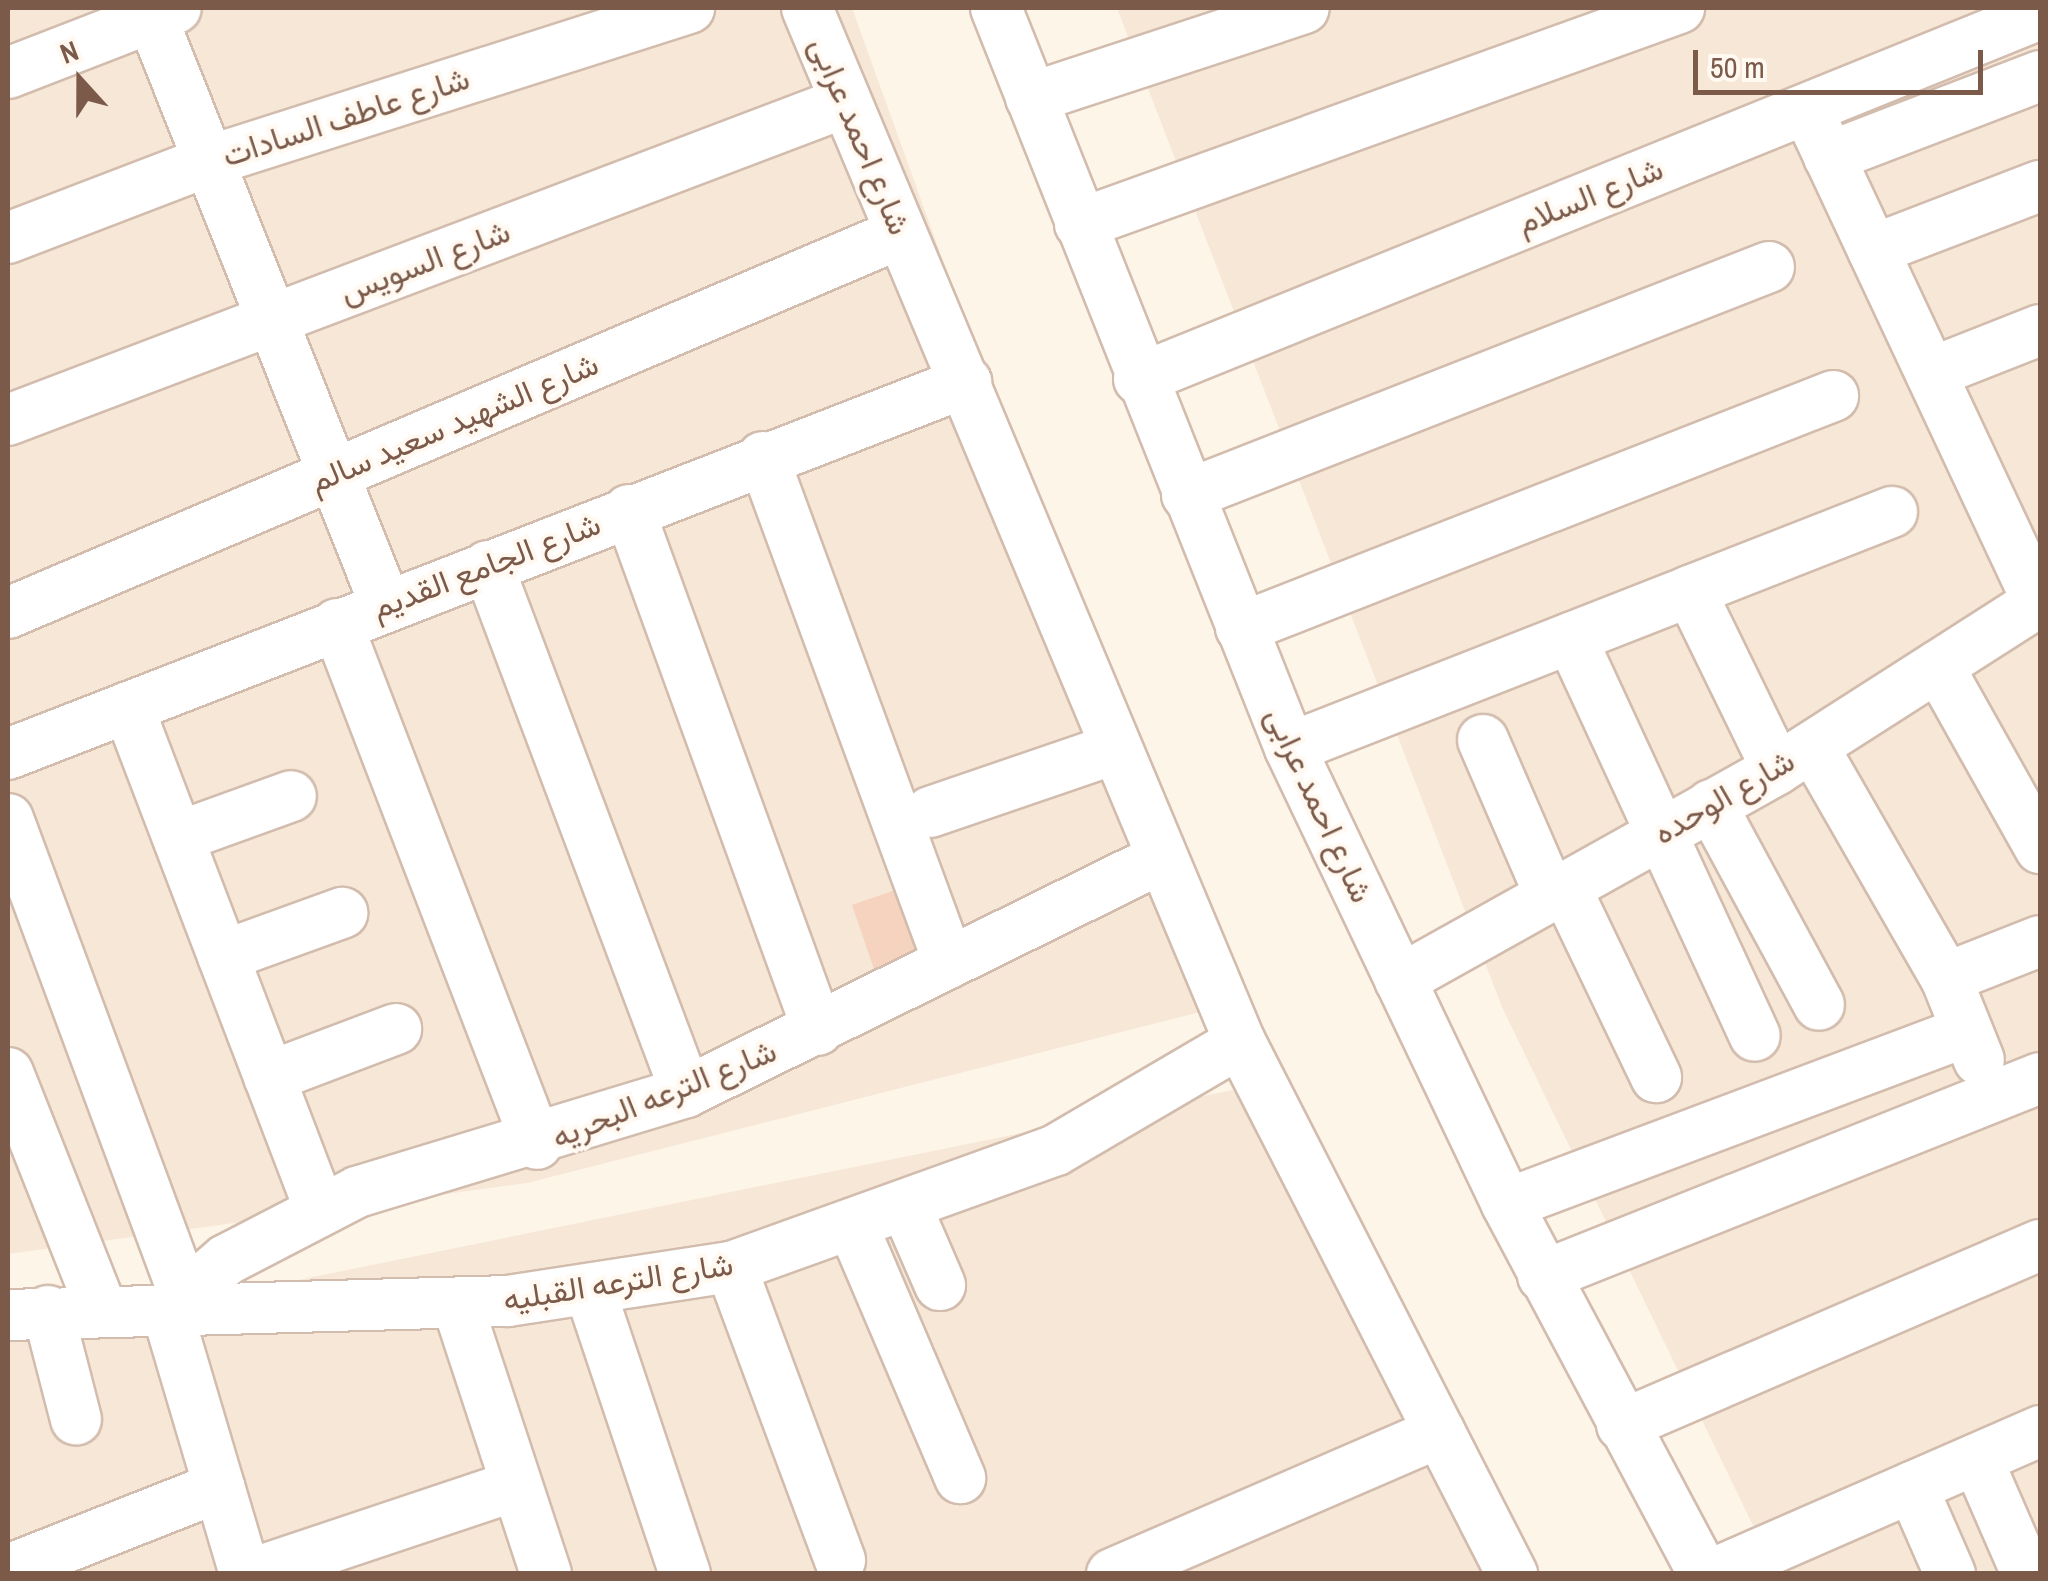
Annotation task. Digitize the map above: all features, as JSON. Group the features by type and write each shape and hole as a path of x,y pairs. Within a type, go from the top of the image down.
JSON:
{"street":[{"name":"شارع عاطف السادات","path":"8,238 209,161 690,8"},
{"name":"شارع احمد عرابى","path":"807,8 843,103 966,382 1111,750 1240,1042 1512,1574"},
{"name":"شارع احمد عرابى","path":"996,8 1139,379 1290,748 1543,1276 1704,1574"},
{"path":"1030,98 1304,8"},
{"path":"1080,224 1679,8"},
{"path":"8,73 158,10 209,161 386,606"},
{"name":"شارع السلام","path":"1139,379 2040,14"},
{"path":"1830,157 2040,76"},
{"name":"شارع السويس","path":"8,420 843,103"},
{"path":"1807,108 2040,601"},
{"path":"1874,250 2040,186"},
{"name":"شارع الشهيد سعيد سالم","path":"8,613 901,234"},
{"path":"1187,495 1769,268"},
{"path":"1930,372 2040,330"},
{"name":"شارع الجامع القديم","path":"8,754 764,457 966,382"},
{"path":"1241,628 1834,396"},
{"path":"764,457 949,964"},
{"path":"629,510 818,1030"},
{"path":"1290,748 1892,512"},
{"path":"488,566 686,1092"},
{"path":"1690,591 1795,758 1946,978 1994,1096"},
{"name":"شارع الوحده","path":"1400,980 1795,758 2040,601"},
{"path":"337,624 537,1144"},
{"path":"1571,638 1658,836 1755,1036"},
{"path":"1938,666 2040,848"},
{"path":"128,707 319,1207"},
{"path":"1483,740 1656,1077"},
{"path":"930,812 1111,750"},
{"path":"178,837 291,796"},
{"path":"1712,805 1819,1005"},
{"path":"8,820 176,1303 219,1486 248,1574 517,1485"},
{"name":"شارع الترعه البحريه","path":"176,1303 319,1207 537,1144 686,1092 1160,859"},
{"path":"223,956 342,913"},
{"path":"1946,978 2040,941"},
{"path":"269,1077 396,1029"},
{"path":"1507,1204 1967,1031"},
{"name":"شارع الترعه القبليه","path":"28,1313 176,1303 458,1303 591,1293 731,1267 907,1209 1103,1126 1240,1042"},
{"path":"8,1074 102,1310"},
{"path":"1543,1276 2040,1078"},
{"path":"907,1209 940,1285"},
{"path":"854,1229 960,1478"},
{"path":"1622,1425 2040,1246"},
{"path":"731,1267 840,1560"},
{"path":"591,1293 685,1574"},
{"path":"458,1303 546,1574"},
{"path":"28,1313 76,1419"},
{"path":"1713,1574 2040,1431"},
{"path":"1112,1574 1440,1432"},
{"path":"1977,1459 2027,1574"},
{"path":"11,1554 219,1486"},
{"path":"1912,1487 1950,1574"}],"shaded area":[{"path":"8,8 852,8 1212,1009 527,1183 8,1254"},
{"path":"1117,8 2040,8 2040,1573 1776,1573 1502,1007"},
{"path":"1233,1090 1512,1573 8,1574 8,1339"}],"building":[{"path":"907,886 930,953 875,972 852,905"}]}
